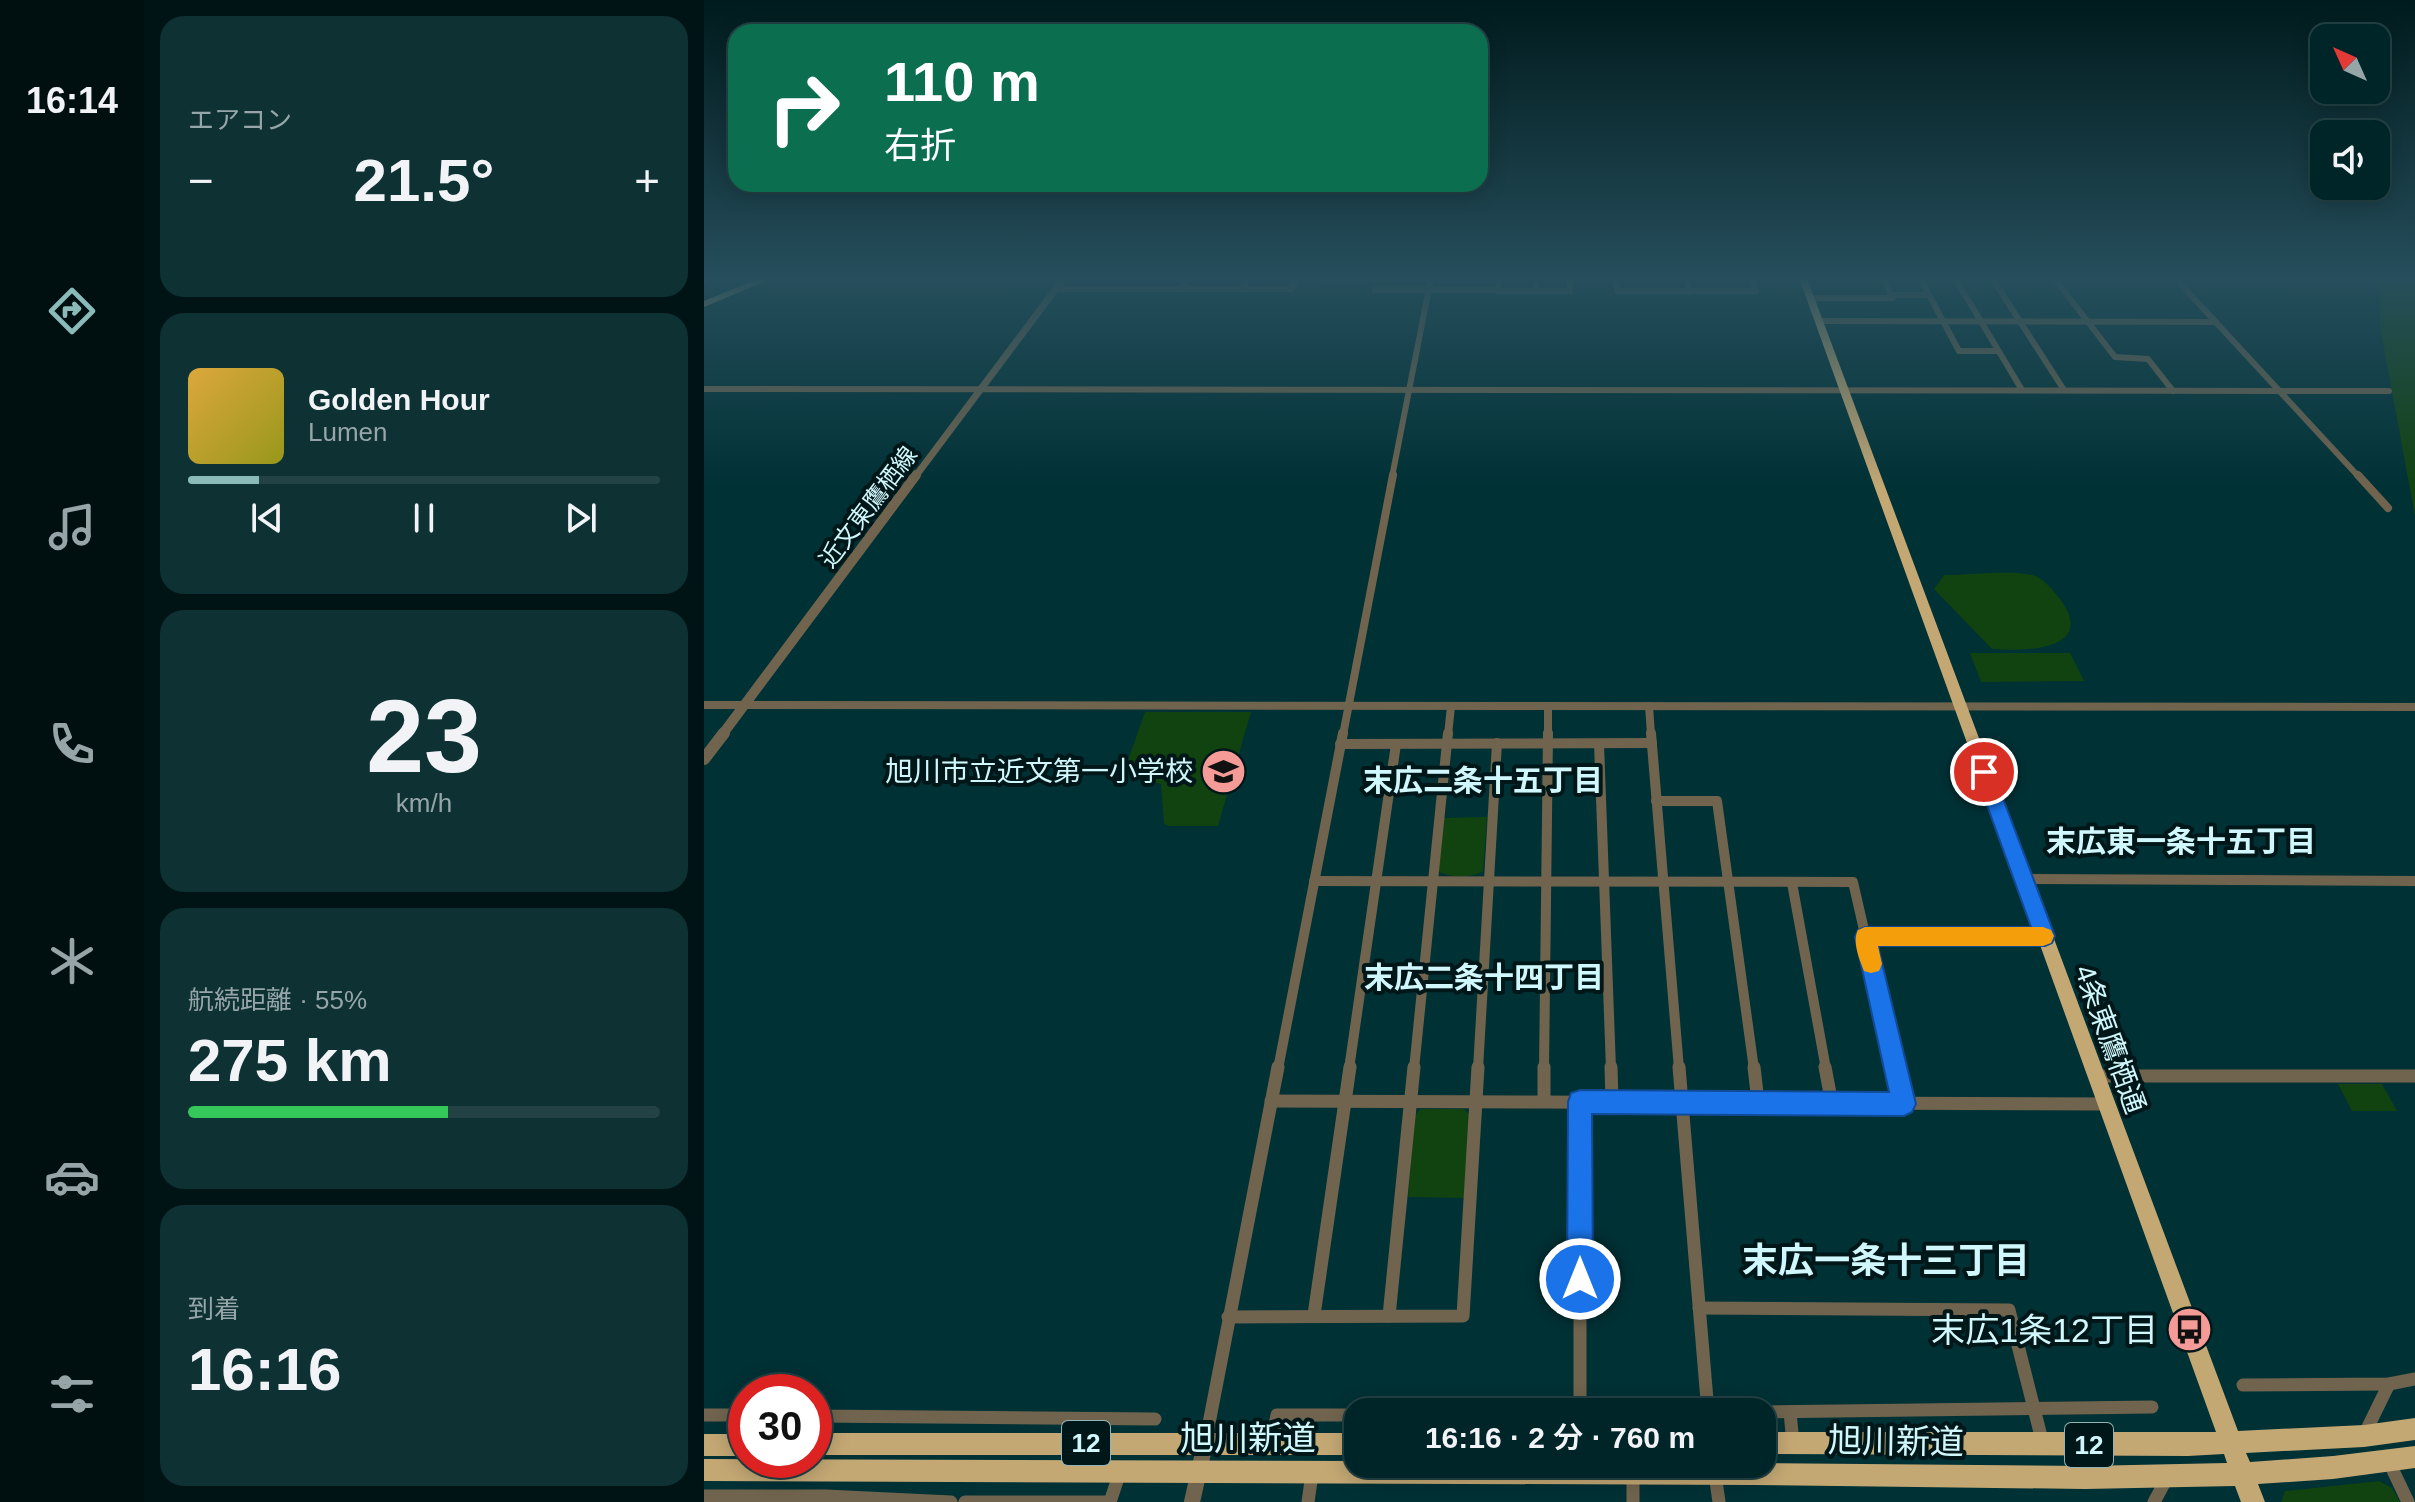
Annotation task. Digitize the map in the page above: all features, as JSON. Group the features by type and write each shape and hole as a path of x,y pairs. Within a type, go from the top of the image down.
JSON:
{"highway":[{"name":"4条東鷹栖通","path":"1829,348 2253,1502"},
{"name":"旭川新道","path":"1776,1443 2231,1444 2364,1436 2415,1429"},
{"name":"旭川新道","path":"832,1444 1344,1444"},
{"path":"704,1445 728,1445"},
{"name":"旭川新道","path":"1776,1471 2167,1478 2415,1457"},
{"name":"旭川新道","path":"704,1470 1344,1473"}],"street":[{"name":"近文東鷹栖線","path":"704,759 1012,348"},
{"path":"1192,1502 1417,348"},
{"path":"1957,348 1959,351 1998,351"},
{"path":"1996,348 2022,390"},
{"path":"2037,348 2064,390"},
{"path":"2108,348 2115,357 2148,359 2173,391"},
{"path":"2240,348 2388,508"},
{"path":"704,389 2389,391"},
{"path":"704,705 2415,707"},
{"path":"1389,1316 1451,706"},
{"path":"1544,1101 1548,706"},
{"path":"1649,706 1707,1398"},
{"path":"1228,1317 1463,1316 1497,743"},
{"path":"1340,744 1652,743"},
{"path":"1314,1315 1396,744"},
{"path":"1599,744 1612,1102"},
{"path":"1656,801 1717,801 1758,1102"},
{"path":"2024,879 2415,881"},
{"path":"1314,881 1853,882 1904,1104"},
{"path":"1792,883 1832,1104"},
{"path":"1865,937 2045,936"},
{"path":"2096,1076 2415,1076"},
{"path":"1271,1101 2107,1104"},
{"path":"1580,1102 1580,1398"},
{"path":"1699,1308 2009,1310 2043,1445"},
{"path":"2243,1385 2389,1384 2415,1379"},
{"path":"2364,1436 2389,1384"},
{"path":"1776,1412 2152,1407"},
{"path":"1790,1412 1793,1444"},
{"path":"704,1415 728,1415"},
{"path":"1271,1444 1277,1415 1344,1415"},
{"path":"832,1416 1155,1419"},
{"path":"1082,1443 1089,1418"},
{"path":"2389,1461 2408,1502"},
{"path":"826,1496 838,1470"},
{"path":"965,1502 1110,1502 1120,1472"},
{"path":"1308,1502 1312,1473"},
{"path":"1633,1478 1633,1502"},
{"path":"1716,1478 1719,1502"},
{"path":"2154,1502 2167,1478"},
{"path":"704,1496 826,1496 951,1502"}],"green space":[{"path":"2384,348 2415,348 2415,516"},
{"path":"2013,573 2035,576 2056,594 2068,612 2071,626 2066,636 2055,643 2024,649 1992,649 1934,589 1944,575"},
{"path":"1970,653 2070,653 2084,681 1981,682"},
{"path":"1145,712 1251,712 1218,826 1164,824 1161,784 1135,778 1128,773 1127,763"},
{"path":"1487,817 1483,871 1461,876 1438,871 1444,818"},
{"path":"2338,1084 2382,1084 2397,1111 2352,1111"},
{"path":"1420,1109 1464,1109 1470,1115 1464,1198 1408,1197 1415,1116"},
{"path":"2379,1481 2392,1488 2400,1502 2281,1502 2285,1491"}],"slow traffic":[{"path":"1871,964 1865,937 2043,936"}],"place":[{"name":"旭川市立近文第一小学校","path":"1224,771"},
{"name":"末広1条12丁目","path":"2189,1330"}],"district":[{"name":"末広二条十五丁目","path":"1483,780"},
{"name":"末広東一条十五丁目","path":"2181,841"},
{"name":"末広二条十四丁目","path":"1484,977"},
{"name":"末広一条十三丁目","path":"1886,1260"}],"route":[{"path":"1580,1279 1580,1102 1904,1104 1865,937 2045,936 1984,772"}]}
